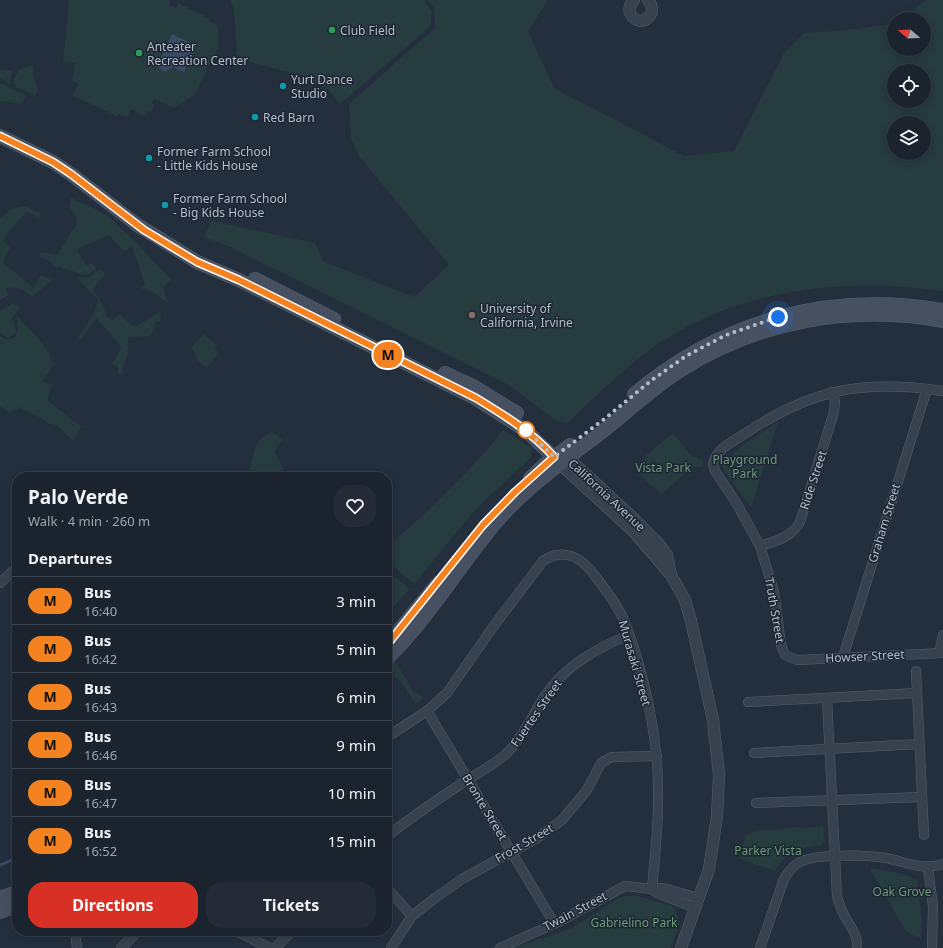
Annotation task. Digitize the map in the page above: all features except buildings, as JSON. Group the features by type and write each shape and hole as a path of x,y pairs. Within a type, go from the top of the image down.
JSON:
{"main road":[{"name":"California Avenue","path":"0,136 53,162 153,236 186,254 197,262 239,280 476,398 512,420 561,458"},
{"path":"392,654 407,637 500,518 561,458 669,367 704,346 738,330 788,314 829,306 898,304 943,310"},
{"path":"392,639 483,525 515,492 664,382 699,360 737,341 779,327 829,317 880,314 943,320"},
{"path":"0,898 12,894"},
{"path":"0,912 12,908"}],"street":[{"path":"634,0 630,6 630,12 632,17 640,21 648,18 652,14 652,8 648,0"},
{"path":"832,392 852,388 885,385 943,391"},
{"name":"Graham Street","path":"843,657 927,389"},
{"name":"Truth Street","path":"788,657 782,651 774,592 760,546 737,504 713,468 714,460 716,455 733,441 769,418 814,397 832,392"},
{"name":"Ride Street","path":"760,546 789,535 795,530 800,522 834,412 835,401 832,392"},
{"name":"California Avenue","path":"561,458 630,515 667,555 672,575 685,600 691,621 717,744 719,775 717,817 709,869 681,948"},
{"name":"Murasaki Street","path":"392,734 427,711 447,693 493,627 543,561 549,556 555,555 572,556 581,560 588,567 617,607 629,635 644,685 657,756 658,789 652,889"},
{"path":"0,583 12,572"},
{"name":"Fuertes Street","path":"392,832 411,817 498,760 512,747 545,696 565,673 596,650 629,635"},
{"path":"941,653 943,635"},
{"name":"Howser Street","path":"788,657 797,660 941,653"},
{"path":"916,671 924,836"},
{"path":"748,702 827,699 917,693"},
{"path":"827,699 831,749 836,896 842,911 853,928 857,948"},
{"name":"Bronte Street","path":"427,711 554,923"},
{"path":"754,753 919,744"},
{"name":"Frost Street","path":"391,948 412,916 462,879 511,851 538,838 562,820 580,799 592,781 601,763 606,759 612,757 657,756"},
{"path":"756,803 922,797"},
{"path":"760,948 782,884 790,869 804,860 835,856 886,858 928,868 943,864"},
{"path":"928,868 933,906 932,948"},
{"name":"Twain Street","path":"500,948 554,923 618,888 633,886 652,889 663,888 698,903"},
{"path":"392,894 412,916"},
{"path":"76,936 77,948"},
{"path":"121,948 133,936"},
{"path":"246,936 270,948"},
{"path":"275,948 287,936"}],"green space":[{"name":"Anteater Recreation Center","path":"69,0 170,0 170,5 176,8 178,3 210,19 209,21 218,26 219,45 195,94 174,108 154,99 152,103 155,105 151,112 147,111 145,116 131,109 127,118 119,114 117,116 72,95 78,84 71,80 75,63 63,62"},
{"name":"Anteater Recreation Center","path":"230,0 423,0 432,11 430,27 340,104 327,88 291,73 237,58 234,10"},
{"path":"427,0 548,0 528,31 554,88 684,156 734,151 784,53 804,33 887,25 887,56 931,56 931,12 911,12 926,0 943,0 943,291 904,287 826,287 787,293 749,302 712,315 677,332 634,362 567,423 557,421 507,384 233,248 204,237 211,221 315,243 323,261 414,297 449,265 359,156 351,138 349,104 435,28 434,6"},
{"path":"34,65 33,76 38,89 35,96 16,87 13,82 19,70"},
{"path":"0,69 13,71 10,78 10,84 0,78"},
{"path":"0,83 26,96 21,104 0,101"},
{"path":"71,197 111,219 172,279 163,287 169,304 154,293 141,288 145,284 132,247 124,251 109,235 81,247 77,251 87,266 92,263 96,269 91,273 82,274 67,269 62,269 62,267 57,267 57,269 50,261 39,256 41,252 58,255 63,245 66,244 67,238 76,226 77,217 69,207"},
{"path":"24,206 40,212 41,218 27,212 8,232 4,241 10,248 3,263 34,288 41,275 52,280 32,297 20,289 14,287 6,288 8,295 0,300 0,219 11,209"},
{"path":"101,269 105,274 93,289 102,303 107,317 113,320 120,314 131,325 137,326 161,311 160,321 156,321 156,326 150,336 128,337 128,354 122,368 123,372 120,375 118,373 118,367 112,364 121,348 120,345 96,318 81,340 77,338 92,315 98,300 77,277 88,278"},
{"path":"13,303 20,308 12,318 16,328 16,333 8,338 0,333 0,311"},
{"path":"16,315 42,343 50,356 51,361 55,363 42,381 52,385 47,400 73,421 82,426 73,440 56,425 47,423 45,420 19,407 10,413 0,406 0,336 12,339 16,336 18,327"},
{"path":"204,334 217,346 214,348 219,353 206,368 198,361 194,354 195,352 191,348"},
{"name":"Playground Park","path":"778,422 751,508 723,469 723,462 747,442"},
{"path":"503,430 532,448 531,457 475,510 414,584 392,565 392,543 448,491"},
{"path":"272,432 283,440 277,446 275,453 285,472 248,472 255,448 263,437"},
{"name":"Vista Park","path":"673,433 692,457 703,459 703,467 693,466 662,494 643,478 638,468 645,457"},
{"path":"392,574 410,589 392,609"},
{"path":"395,661 413,691 424,698 416,704 401,682 392,674 392,664"},
{"name":"Parker Vista","path":"823,826 824,841 821,845 807,847 789,855 775,871 740,859 745,836 758,830 778,830 791,827 807,828"},
{"name":"Oak Grove","path":"871,868 904,874 917,880 922,920 921,939 907,932 904,928 871,871"},
{"name":"Gabrielino Park","path":"638,896 674,907 680,923 671,948 513,948 570,929 621,897"}],"water":[{"path":"172,34 196,46 184,72 172,67 165,72 159,68 159,62"}],"waterway":[{"path":"0,865 12,860"}],"bus line":[{"name":"M","path":"0,136 53,162 144,230 197,262 239,280 476,398 526,430 554,457 515,492 483,525 392,639"}],"place":[{"name":"Club Field","path":"332,30"},
{"name":"Anteater Recreation Center","path":"139,53"},
{"name":"Yurt Dance Studio","path":"283,86"},
{"name":"Red Barn","path":"255,117"},
{"name":"Former Farm School - Little Kids House","path":"149,158"},
{"name":"Former Farm School - Big Kids House","path":"165,205"},
{"name":"University of California, Irvine","path":"472,315"}],"route":[{"path":"526,430 554,457 572,445 652,380 686,356 726,335 778,317"}]}
